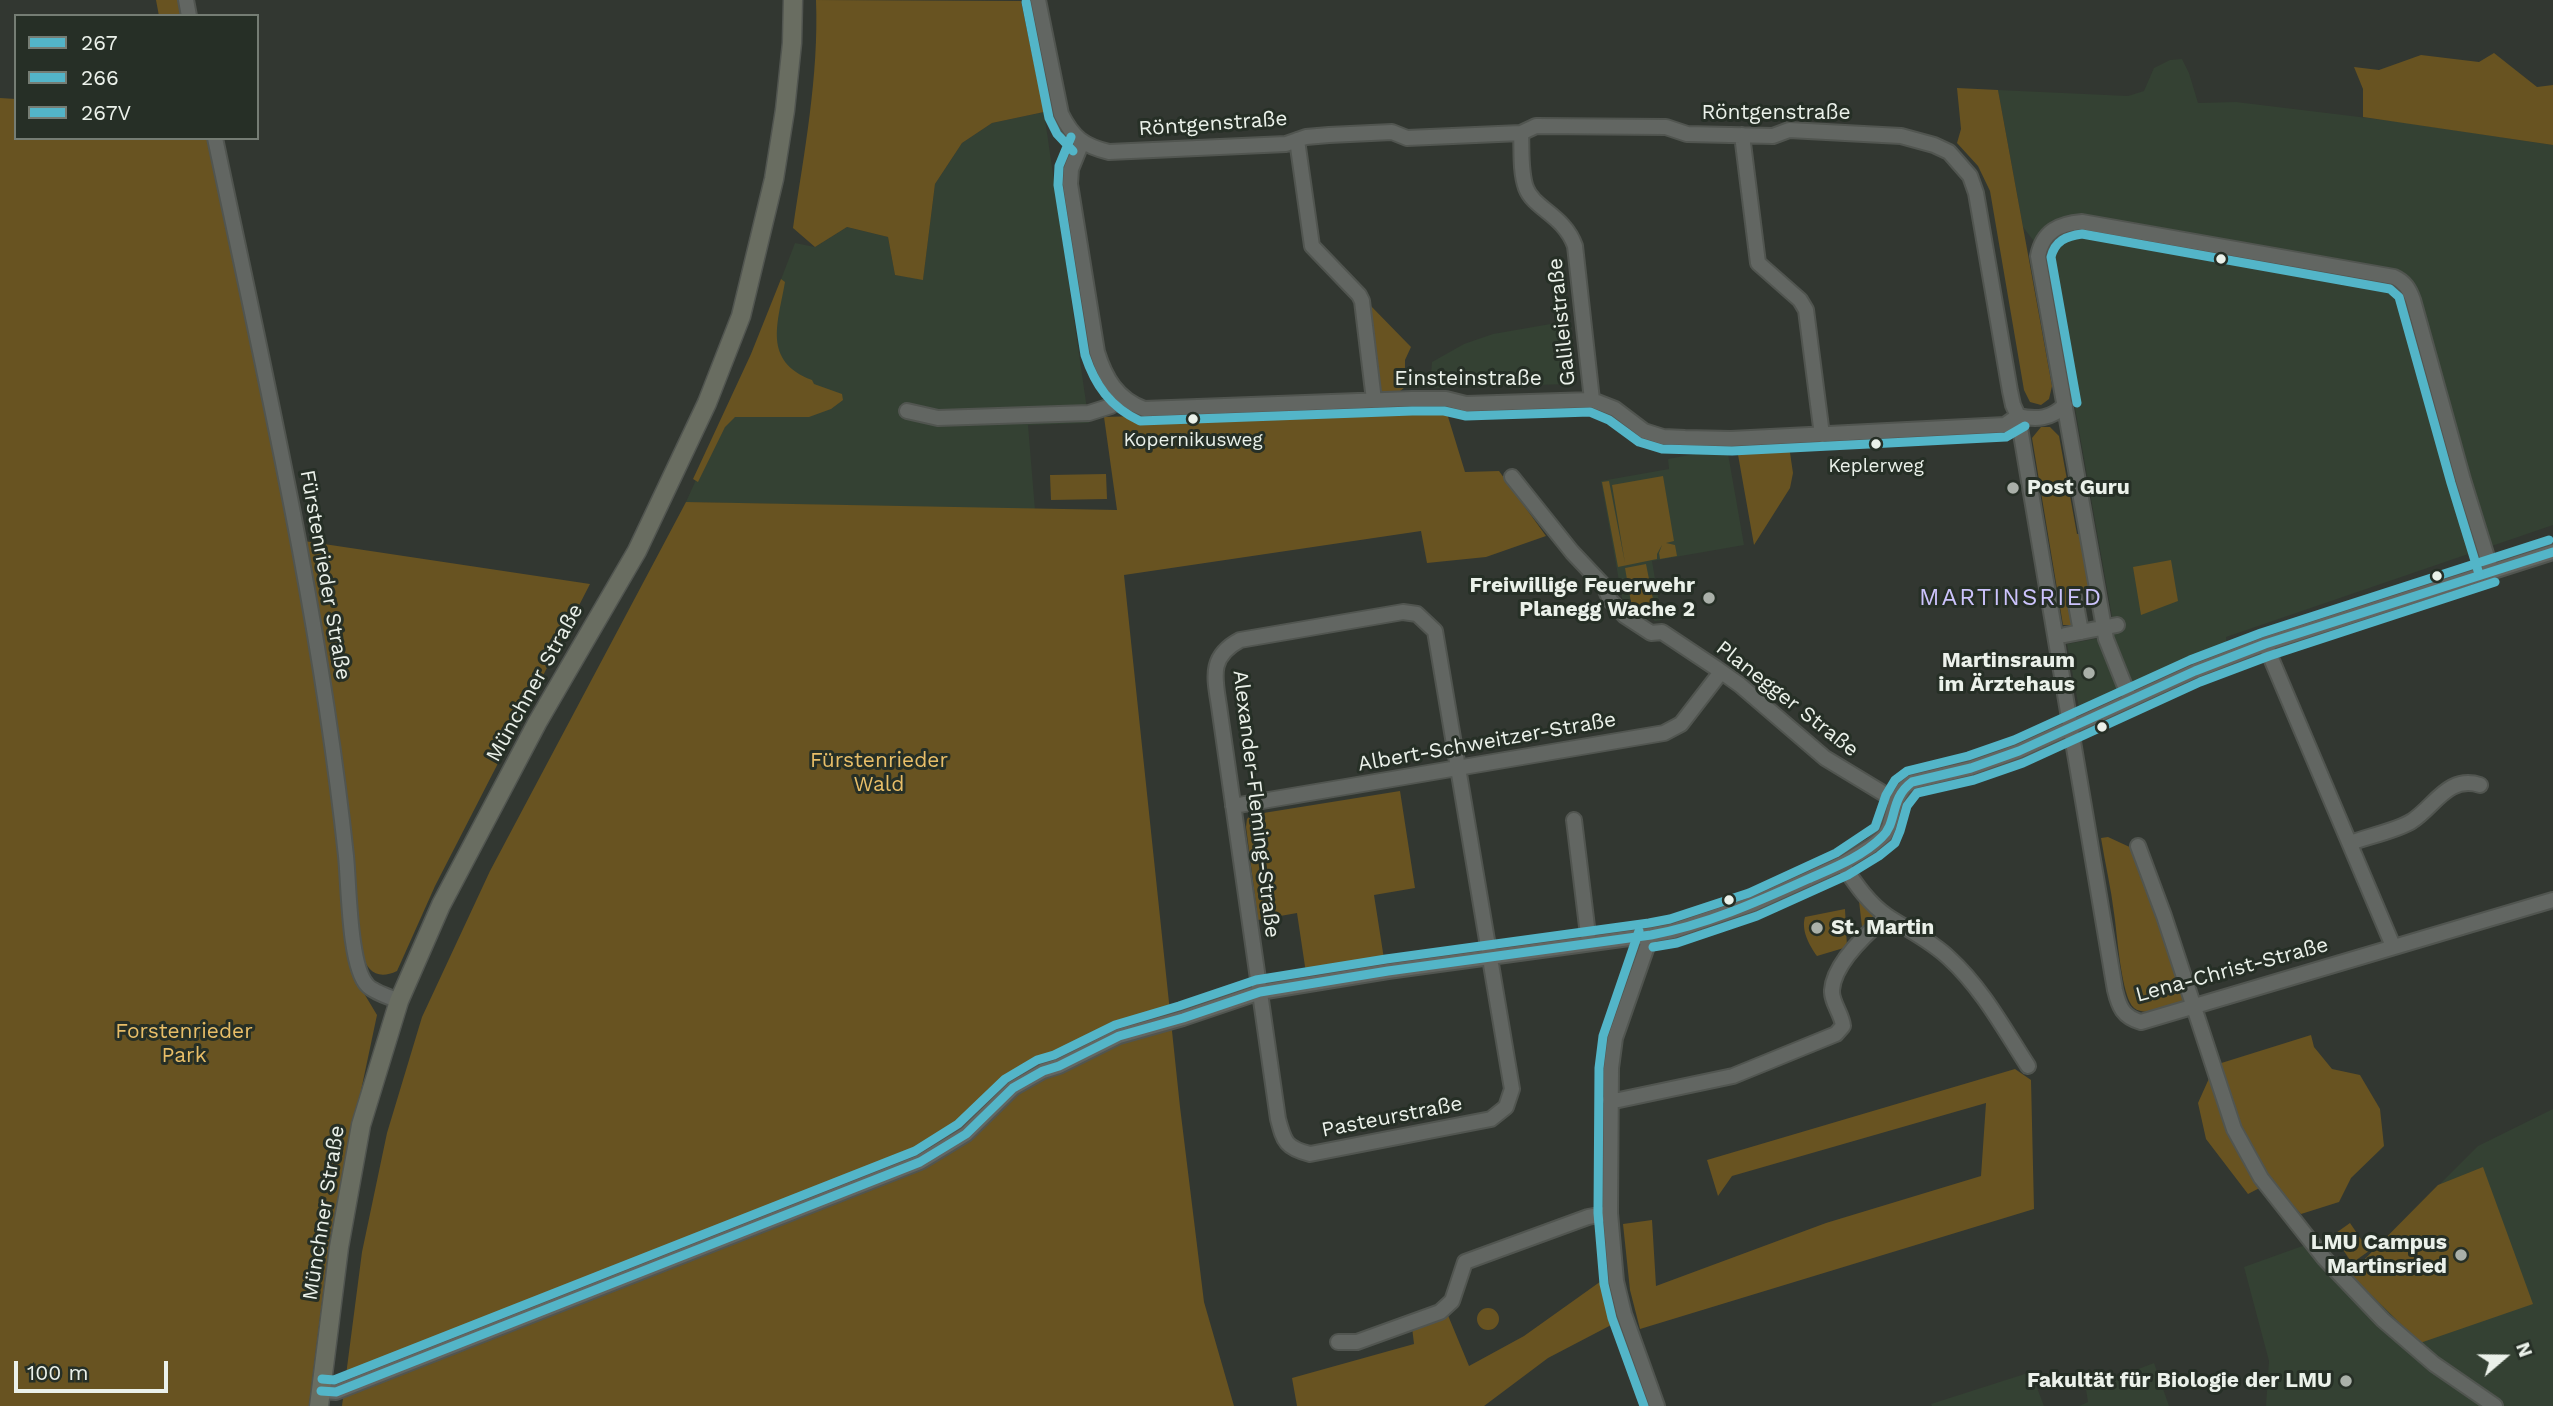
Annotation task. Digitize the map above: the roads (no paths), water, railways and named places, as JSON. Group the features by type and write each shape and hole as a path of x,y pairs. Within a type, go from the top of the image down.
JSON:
{"main road":[{"name":"Münchner Straße","path":"320,1399 339,1247 361,1125 399,1002 441,905 537,723 637,551 712,391 741,316 774,179 785,110 792,43 793,0"}],"street":[{"path":"907,411 938,418 1089,413 1111,406 1121,396 1107,379 1097,352 1070,184 1071,169 1082,142 1068,127 1061,114 1038,0"},
{"name":"Röntgenstraße","path":"1082,142 1102,150 1121,152 1286,144 1329,135 1392,132 1407,138 1521,133 1536,126 1666,127 1687,134 1773,136 1790,130 1901,136 1934,145 1954,157 1970,176 1976,193 2012,405 2018,416 2070,728"},
{"name":"Galileistraße","path":"1521,133 1527,190 1532,198 1563,223 1575,246 1592,400"},
{"path":"1742,135 1758,263 1800,300 1806,310 1822,435"},
{"name":"Fürstenrieder Straße","path":"215,140 279,439 326,696 343,827 356,964 367,985 399,1002"},
{"path":"1297,140 1312,246 1362,301 1374,400"},
{"path":"2127,698 2125,669 2088,555 2087,533 2038,256 2040,244 2048,234 2066,223 2082,222 2394,277 2407,286 2491,570"},
{"name":"Einsteinstraße","path":"1121,396 1136,406 1151,410 1374,400 1446,399 1466,404 1592,400 1615,409 1644,431 1663,437 1731,439 2005,425 2018,416 2043,418 2056,414 2064,405"},
{"name":"Planegger Straße","path":"1512,477 1572,552 1604,586 1610,600 1625,616 1651,633 1662,632 1721,672 1825,758 1896,801"},
{"path":"320,1399 920,1162 966,1134 1013,1088 1119,1036 1260,992 1673,931 1744,907 1842,864 1872,846 1885,835 1896,801 1904,788 1912,782 1993,761 2070,728 2127,698 2265,644 2553,552"},
{"path":"2081,632 2073,598 2096,576"},
{"name":"Alexander-Fleming-Straße","path":"1260,992 1215,679 1216,665 1225,648 1240,640 1260,636 1403,612 1418,614 1435,631 1459,768"},
{"path":"2065,635 2110,626"},
{"path":"2265,644 2393,947"},
{"name":"Albert-Schweitzer-Straße","path":"1233,806 1664,733 1681,724 1721,672"},
{"name":"Lena-Christ-Straße","path":"2070,728 2115,990 2122,1012 2131,1019 2141,1022 2553,900"},
{"name":"Pasteurstraße","path":"1260,992 1282,1137 1291,1149 1310,1154 1492,1119 1506,1107 1513,1089 1459,768"},
{"path":"2350,843 2411,822 2441,793 2459,784 2470,782 2480,785"},
{"path":"1574,820 1589,943"},
{"path":"2138,846 2161,907 2234,1129 2268,1187 2324,1258 2383,1320 2434,1364 2495,1406"},
{"path":"1842,864 1868,900 1950,958 1989,1005 2028,1066"},
{"path":"1610,1100 1732,1076 1836,1034 1843,1026 1832,990 1852,949 1887,916"},
{"path":"1651,935 1615,1038 1610,1100 1610,1213 1616,1281 1624,1314 1657,1406"},
{"path":"1338,1342 1357,1342 1440,1312 1452,1301 1465,1262 1588,1217 1610,1213"}],"place":[{"name":"Kopernikusweg","path":"1193,419"},
{"name":"Keplerweg","path":"1876,444"},
{"name":"Post Guru","path":"2013,488"},
{"name":"Freiwillige Feuerwehr Planegg Wache 2","path":"1709,598"},
{"name":"Martinsraum im Ärztehaus","path":"2089,673"},
{"name":"St. Martin","path":"1817,928"},
{"name":"LMU Campus Martinsried","path":"2461,1255"},
{"name":"Fakultät für Biologie der LMU","path":"2346,1381"}],"district":[{"name":"MARTINSRIED","path":"2011,598"}],"park label":[{"name":"Fürstenrieder Wald","path":"879,773"},
{"name":"Forstenrieder Park","path":"184,1044"}]}
